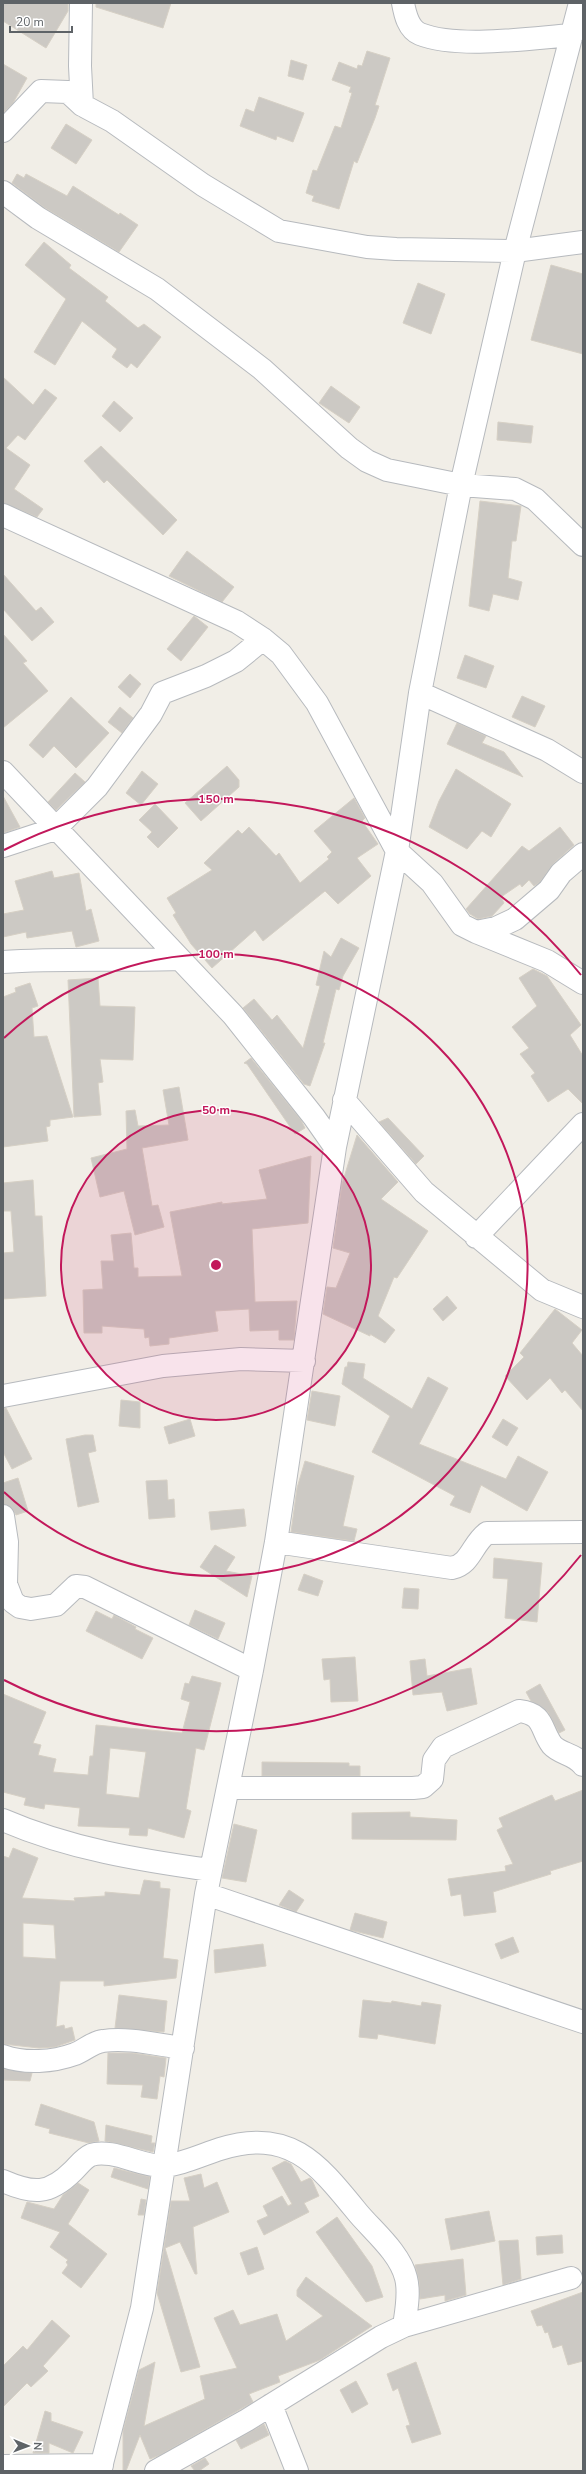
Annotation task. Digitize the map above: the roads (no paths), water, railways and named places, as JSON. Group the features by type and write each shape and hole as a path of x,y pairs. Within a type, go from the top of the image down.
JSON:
{"street":[{"path":"81,3 82,34 80,66 82,104"},
{"path":"403,3 406,19 418,34 454,40 509,40 572,35"},
{"path":"3,2466 101,2468 142,2308 210,1870 252,1670 276,1542 335,1147 396,852 420,693 461,485 515,251 580,3"},
{"path":"3,131 41,91 68,92 82,104 112,121 203,185 279,231 367,247 515,251 583,242"},
{"path":"3,192 38,218 157,289 262,369 349,448 367,461 387,470 461,485 515,489 535,499 583,545"},
{"path":"3,515 230,619 263,638 281,654 317,703 396,852 432,883 462,925 547,961 583,983"},
{"path":"3,846 55,829 97,787 151,714 162,693 206,676 236,661 263,638"},
{"path":"420,693 547,750 583,772"},
{"path":"3,772 178,959 233,1015 314,1117 335,1147"},
{"path":"476,932 496,928 515,919 549,890 561,873 583,854"},
{"path":"3,962 40,959 94,961 178,959"},
{"path":"344,1100 424,1192 476,1237 542,1290 583,1307"},
{"path":"476,1237 583,1124"},
{"path":"3,1396 163,1366 241,1359 304,1361"},
{"path":"3,1516 7,1542 6,1584 13,1602 31,1609 56,1605 76,1586 85,1587 252,1670"},
{"path":"276,1542 452,1568 461,1566 469,1558 478,1540 487,1533 583,1532"},
{"path":"228,1788 423,1787 432,1779 434,1760 443,1747 520,1711 528,1712 536,1717 542,1723 552,1745 571,1755 583,1765"},
{"path":"3,1820 32,1832 110,1855 210,1870"},
{"path":"206,1894 583,2022"},
{"path":"3,2056 16,2061 44,2060 75,2054 103,2041 129,2041 183,2048"},
{"path":"3,2181 30,2191 51,2188 60,2183 84,2159 92,2155 102,2154 149,2166 164,2166 252,2141 292,2150 310,2160 326,2175 399,2261 406,2279 404,2326"},
{"path":"156,2471 271,2405 381,2337 404,2326 570,2278"},
{"path":"271,2405 297,2471"}]}
